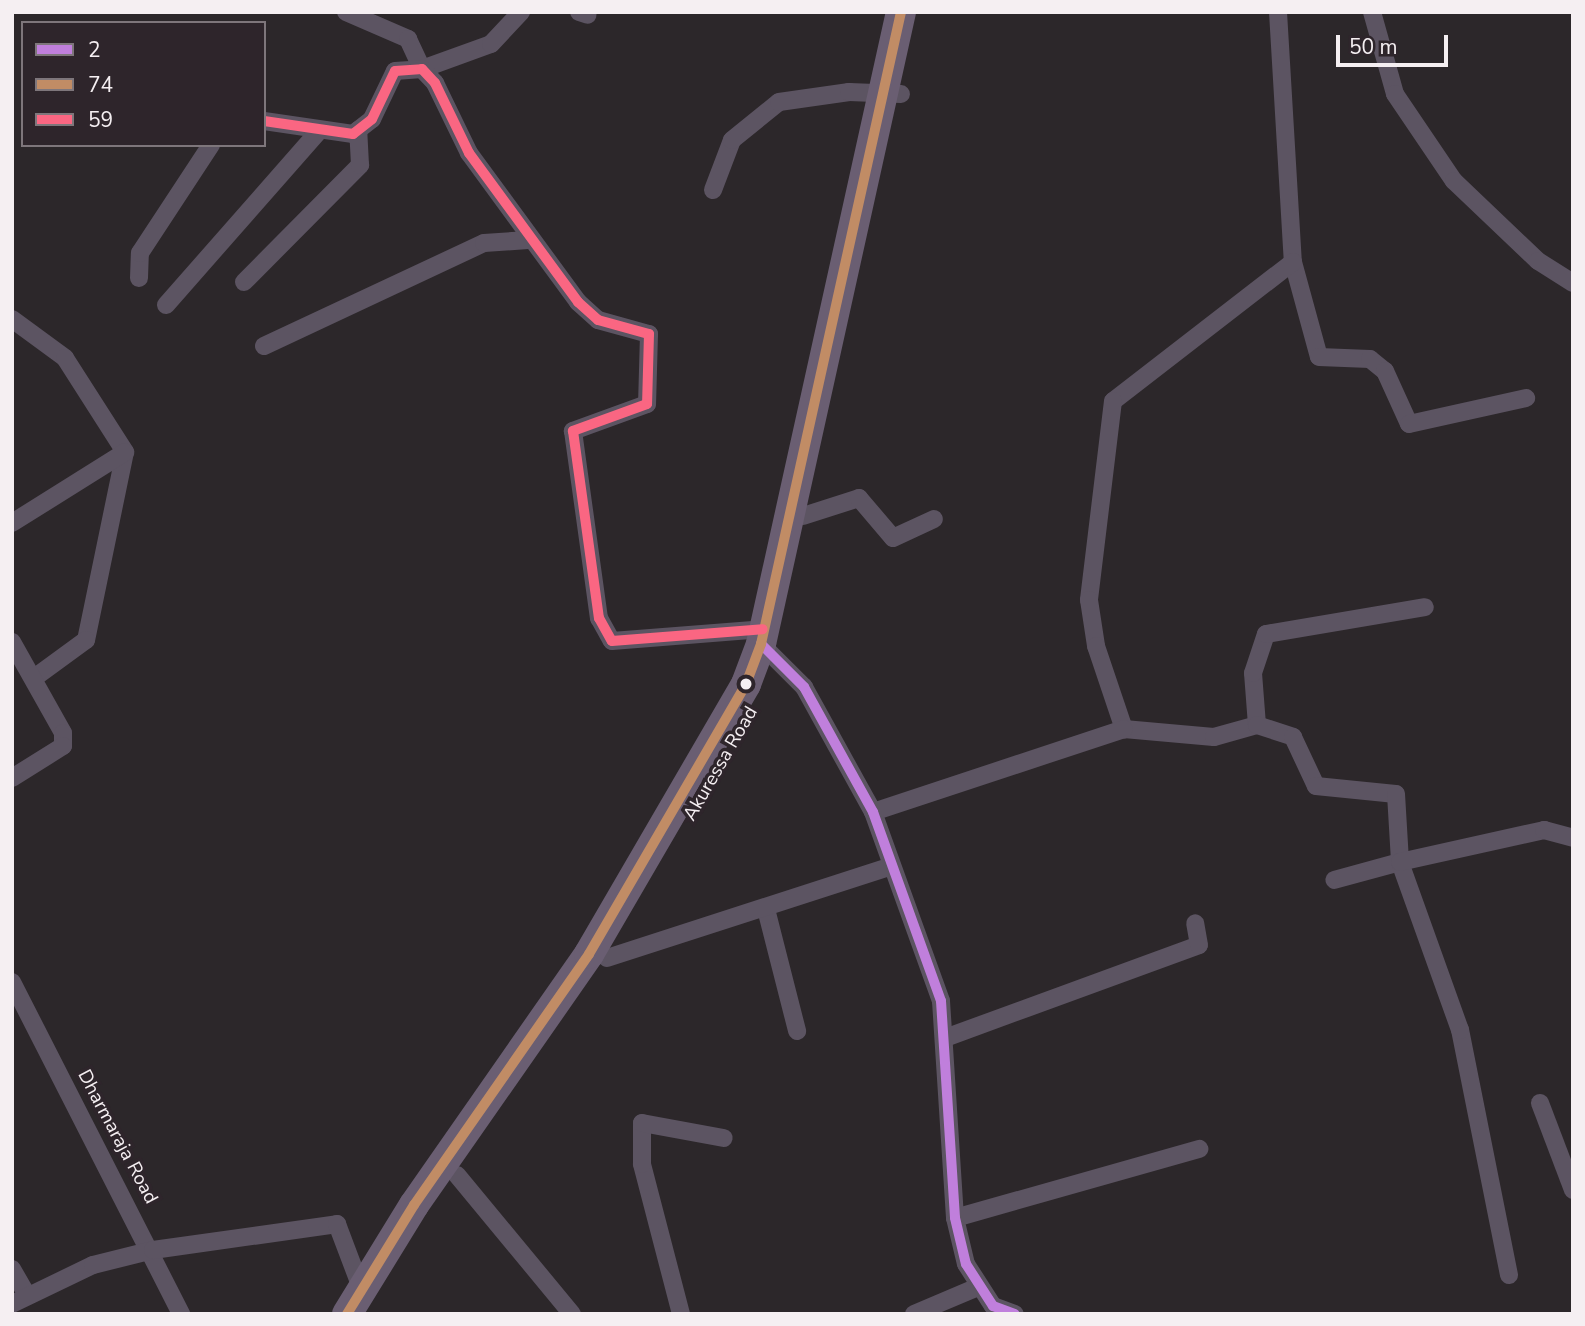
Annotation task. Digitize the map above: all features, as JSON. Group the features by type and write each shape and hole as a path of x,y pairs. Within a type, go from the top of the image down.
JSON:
{"highway":[{"name":"Akuressa Road","path":"358,1306 524,1067 607,958 721,771 766,642 803,516 892,92 901,12"},
{"name":"Akuressa Road","path":"358,1306 457,1175 524,1067 709,754 766,642 892,92 919,12"}],"street":[{"path":"346,12 408,40 422,68 528,240 598,320 649,334 647,404 573,431 599,618 612,641 766,642 804,687 873,813 941,1001 955,1218 978,1287 993,1307 1015,1314"},
{"path":"266,121 319,131 358,130 372,119 395,71 422,68 491,44 521,12"},
{"path":"1278,12 1293,262 1319,357 1370,359 1385,371 1409,424 1526,398"},
{"path":"1371,12 1395,94 1454,181 1538,261 1573,284"},
{"path":"713,190 732,140 779,102 892,92"},
{"path":"244,282 360,165 358,130"},
{"path":"166,305 319,131"},
{"path":"139,278 140,253 210,147"},
{"path":"264,346 484,243 528,240"},
{"path":"1124,729 1096,646 1090,600 1113,401 1293,262"},
{"path":"12,318 65,358 125,452 86,640 34,678"},
{"path":"12,523 125,452"},
{"path":"803,516 859,499 893,538 934,519"},
{"path":"1257,725 1253,673 1266,634 1425,607"},
{"path":"12,642 34,678 63,746 12,778"},
{"path":"873,813 1124,729 1214,737 1257,725 1293,737 1316,786 1396,794 1400,862 1460,1030 1509,1275"},
{"path":"1334,880 1400,862 1544,830 1573,838"},
{"path":"607,958 766,909 892,866"},
{"path":"766,909 797,1031"},
{"path":"945,1038 1199,945 1195,923"},
{"name":"Dharmaraja Road","path":"12,982 153,1250 181,1314"},
{"path":"1540,1103 1573,1190"},
{"path":"681,1314 642,1164 642,1123 724,1138"},
{"path":"955,1218 1199,1149"},
{"path":"457,1175 572,1314"},
{"path":"12,1269 20,1300 93,1265 153,1250 337,1224 358,1306"},
{"path":"914,1314 978,1287"}],"transit line":[{"name":"74","path":"347,1314 414,1205 589,954 746,684 761,644 901,12"},
{"name":"59","path":"266,121 353,134 372,119 395,71 422,69 435,83 469,153 578,302 598,320 649,334 647,404 573,431 599,618 612,641 763,629"},
{"name":"2","path":"761,644 804,687 873,812 941,1001 955,1218 966,1264 993,1306 1015,1314"}]}
